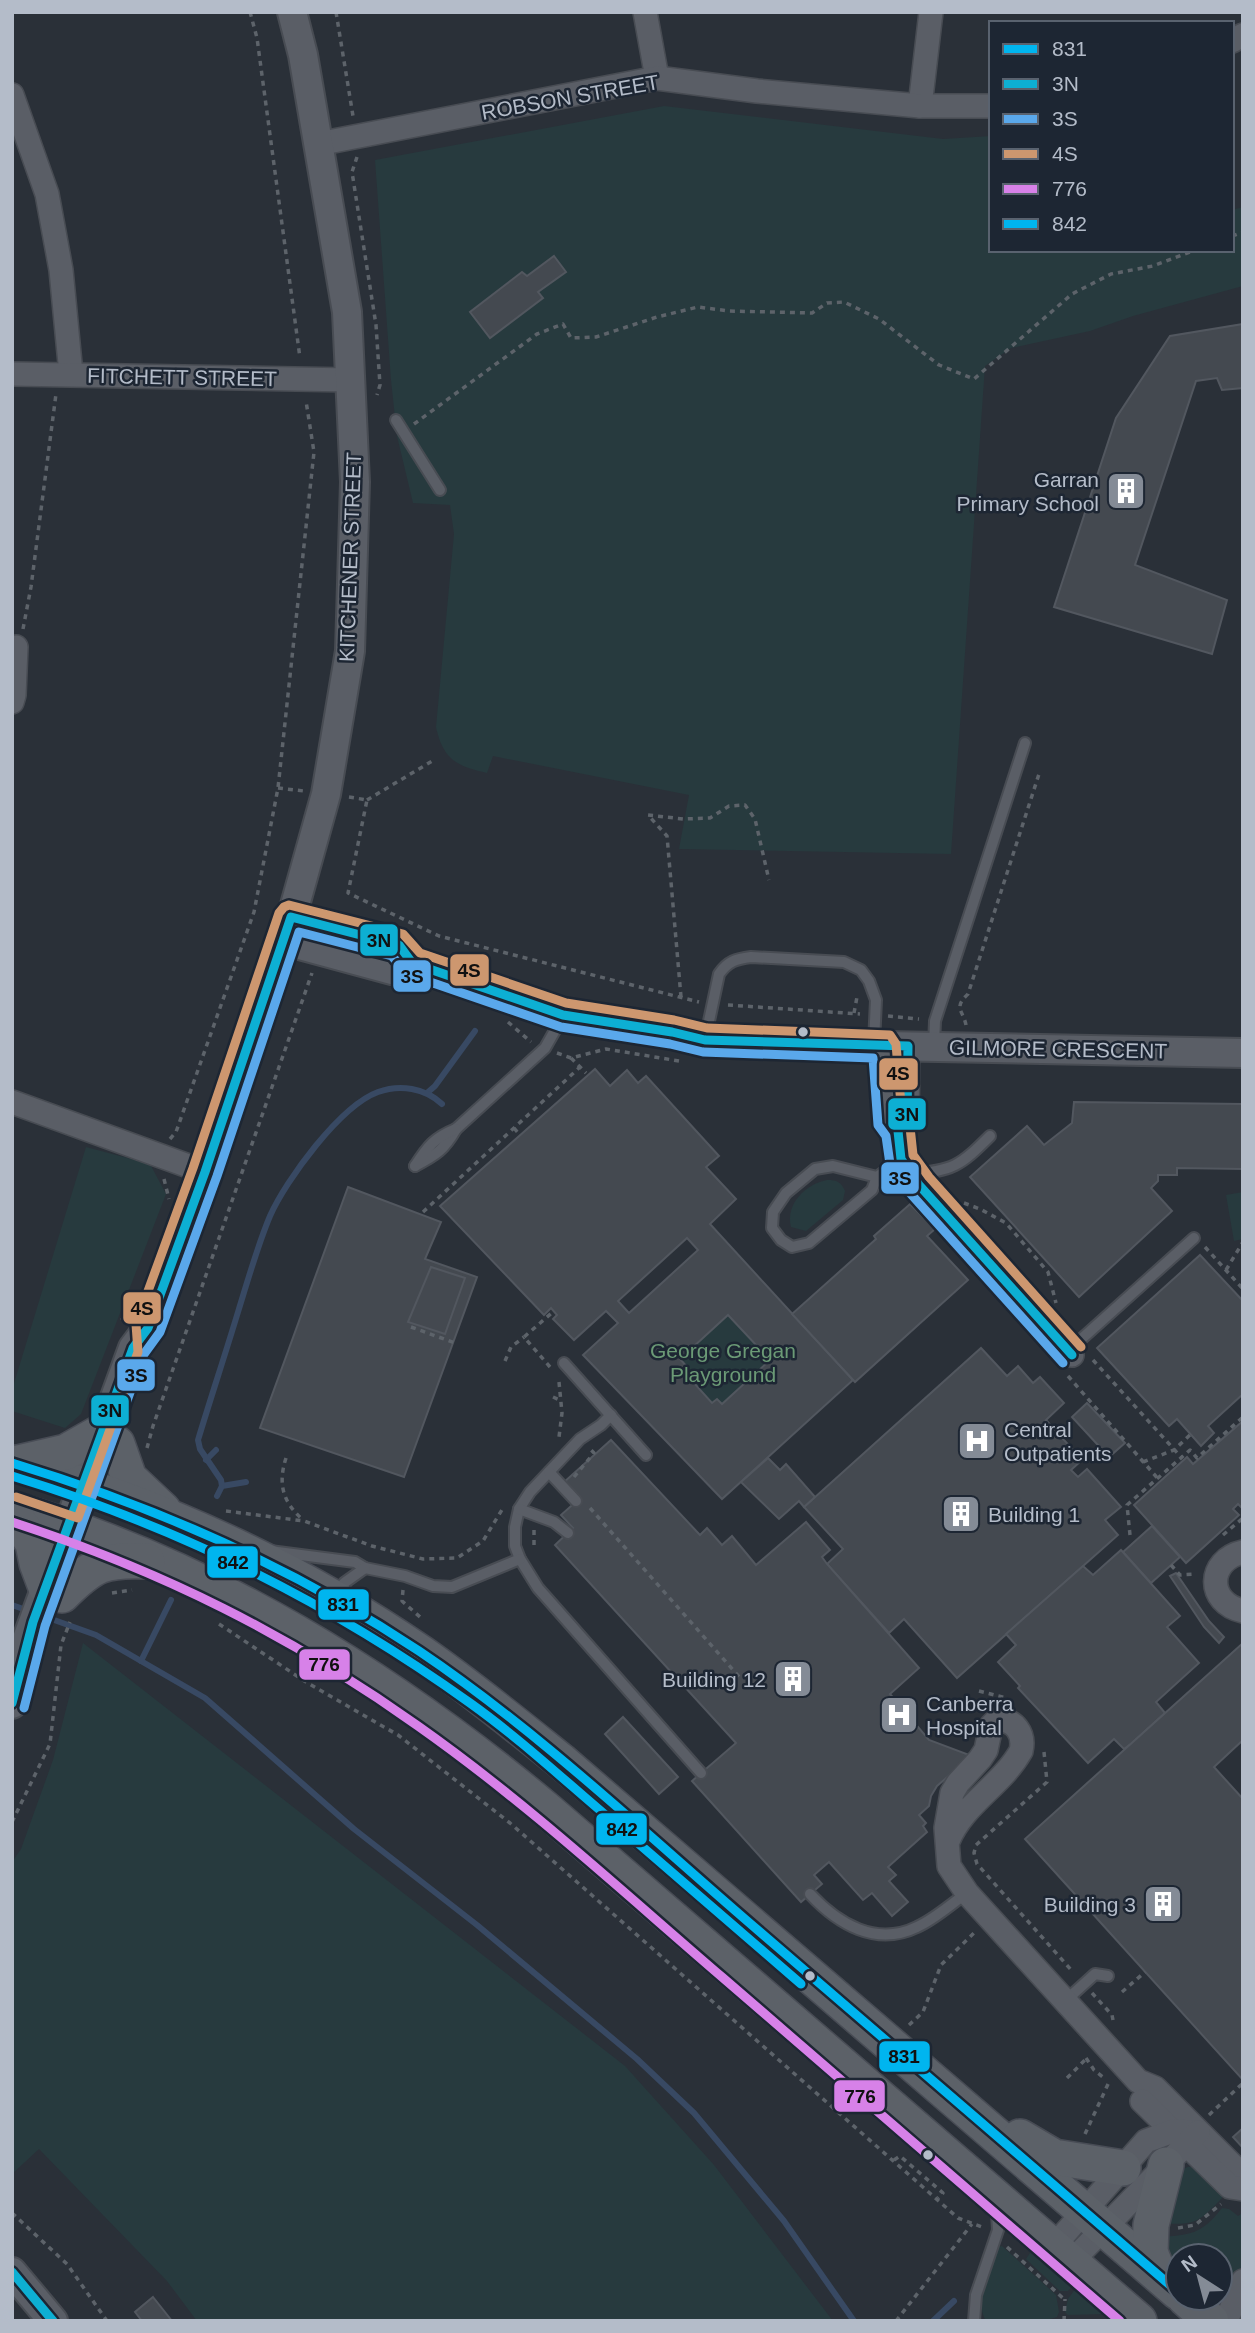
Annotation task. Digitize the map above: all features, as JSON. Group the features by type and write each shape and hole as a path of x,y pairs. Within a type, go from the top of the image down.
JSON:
{"main road":[{"path":"13,1464 122,1443 129,1478 170,1517"},
{"path":"13,1464 170,1517 240,1548 358,1613 420,1652 481,1696 561,1760 1164,2281"},
{"path":"12,1511 76,1530 143,1575"},
{"path":"12,1511 33,1544 51,1615"},
{"path":"51,1615 81,1576 97,1566 117,1559 143,1575 219,1592 310,1640 402,1698 469,1746 548,1811 1139,2321"},
{"path":"962,2107 988,2112 1015,2134 1054,2157 1123,2168"},
{"path":"1164,2277 1150,2252 1151,2225 1179,2139"}],"street":[{"name":"KITCHENER STREET","path":"12,1704 20,1677 23,1650 51,1615 91,1489 122,1443 133,1348 148,1328 205,1172 288,929 326,794 350,651 355,482 347,312 303,55 292,12"},
{"path":"645,12 657,78"},
{"path":"920,106 931,12"},
{"name":"ROBSON STREET","path":"318,144 657,78 757,91 920,106 989,106"},
{"path":"12,95 47,194 61,270 65,374"},
{"name":"FITCHETT STREET","path":"12,374 351,380"},
{"path":"12,702 15,695 16,647"},
{"name":"GILMORE CRESCENT","path":"288,929 399,945 412,962 563,1015 705,1040 907,1041 968,1031 1243,1053"},
{"path":"907,1041 890,1122 898,1131 905,1167 1069,1360"},
{"path":"12,1102 205,1172"},
{"path":"1243,1552 1232,1554 1218,1568 1216,1588 1226,1605 1243,1611"},
{"path":"948,1841 952,1830 970,1807 1021,1751 1021,1735 1017,1727 1009,1721 997,1720 993,1723 986,1750 952,1793 946,1828 949,1866 967,1893 1064,2002 1179,2139 1230,2187 1242,2188 1243,2183"},
{"path":"1140,2091 1155,2088 1179,2139 1243,2176"},
{"path":"1093,2221 1123,2168 1179,2139"},
{"path":"1062,2254 1179,2139"},
{"path":"12,2272 53,2321"},
{"path":"1226,2321 1243,2281"}],"lane":[{"path":"396,420 440,490"},
{"path":"705,1040 719,974 725,965 737,959 751,957 844,962 862,971 876,1000 876,1015 907,1041 1025,743"},
{"path":"456,1129 545,1048 563,1015"},
{"path":"877,1177 872,1190 809,1243 792,1247 781,1240 772,1228 773,1212 786,1193 815,1169 833,1166 877,1177 905,1167 950,1169 964,1162 989,1136"},
{"path":"1069,1360 1086,1335 1198,1241"},
{"path":"564,1363 646,1455"},
{"path":"611,1415 579,1439 530,1492 519,1510 515,1535 520,1559 538,1588 701,1773"},
{"path":"549,1472 581,1503"},
{"path":"519,1510 554,1522 568,1533"},
{"path":"240,1548 347,1561 433,1586 452,1587 520,1559"},
{"path":"358,1613 343,1596 342,1588 365,1567"},
{"path":"810,1894 823,1908 849,1927 878,1936 903,1933 916,1928 967,1893"},
{"path":"1064,2002 1095,1973 1108,1976"},
{"path":"975,2320 978,2285 998,2230 994,2195"}],"path":[{"path":"169,1201 157,1154 176,1132 254,912 279,774 314,452 257,38 250,12"},
{"path":"336,12 359,153 352,172 376,325 380,385 375,401"},
{"path":"403,432 460,393 537,334 563,324 571,338 596,337 698,307 729,311 812,313 827,303 844,302 879,319 939,365 974,379 1072,294 1111,274 1153,266 1190,252"},
{"path":"16,647 26,621 65,374"},
{"path":"348,787 345,797 367,800 434,760"},
{"path":"367,800 348,893 439,936 711,1004 876,1015 907,1041 968,1031 959,1010 961,1001 968,994 1039,774"},
{"path":"681,997 667,836 648,816 710,818 729,806 746,805 755,819 769,880"},
{"path":"122,1443 157,1413 310,973 322,970"},
{"path":"854,1014 857,993"},
{"path":"571,1058 586,1073"},
{"path":"423,1212 580,1067"},
{"path":"514,1128 519,1133"},
{"path":"449,1187 454,1192"},
{"path":"957,1200 1006,1223 1048,1272 1058,1311"},
{"path":"1198,1241 1243,1289"},
{"path":"1226,1270 1243,1242"},
{"path":"120,1325 135,1288"},
{"path":"505,1361 510,1347 554,1311"},
{"path":"411,1327 455,1343"},
{"path":"1086,1335 1092,1342 1092,1358 1181,1457"},
{"path":"524,1337 556,1375 562,1401 559,1437 553,1447"},
{"path":"1069,1360 1159,1480"},
{"path":"553,1397 562,1401"},
{"path":"1130,1535 1127,1505 1159,1480 1190,1450 1197,1458 1243,1417"},
{"path":"1143,1462 1174,1450 1191,1434"},
{"path":"286,1458 281,1478 285,1501 304,1521"},
{"path":"581,1503 742,1680"},
{"path":"224,1510 304,1521 408,1557 457,1558 483,1541 503,1508"},
{"path":"1219,1539 1243,1518"},
{"path":"1171,1565 1180,1575 1196,1574"},
{"path":"110,1593 143,1575"},
{"path":"12,1822 50,1744 51,1615"},
{"path":"218,1623 306,1682 398,1735 510,1822 957,2218 972,2224 896,2321"},
{"path":"979,1691 1009,1698"},
{"path":"1043,1748 1047,1782 975,1845 974,1853 977,1864 1112,2015 1113,2025"},
{"path":"901,2028 912,2024 923,2012 937,1973 947,1958 1010,1901"},
{"path":"1122,1992 1145,1972"},
{"path":"1083,2139 1109,2082 1094,2070 1084,2053"},
{"path":"1067,2078 1086,2059"},
{"path":"1179,2139 1243,2083"},
{"path":"12,2213 66,2264 107,2321"},
{"path":"1020,2258 1065,2300 1064,2321"}],"green space":[{"path":"664,106 943,139 989,136 989,252 1234,252 1234,209 1243,207 1243,286 1133,316 1090,331 1011,348 985,366 951,854 679,849 689,795 493,756 487,773 459,764 447,754 436,727 454,534 450,505 413,503 397,436 375,160"},
{"path":"86,1147 150,1164 166,1194 81,1414 65,1428 12,1411 12,1390"},
{"path":"827,1180 842,1185 845,1191 843,1200 806,1231 791,1227 791,1211 799,1196 819,1182"},
{"path":"1243,1192 1243,1239 1234,1241 1226,1195"},
{"name":"George Gregan Playground","path":"728,1315 770,1360 722,1404 717,1399 712,1403 684,1372 688,1368 680,1359"},
{"path":"83,1643 625,2066 714,2165 833,2321 197,2321 167,2281 39,2149 12,2174 12,1862 21,1849 53,1760"},
{"path":"1196,2167 1224,2196 1209,2212 1189,2223 1160,2223 1180,2170"},
{"path":"1222,2208 1229,2209 1238,2216 1243,2213 1243,2267 1234,2281 1234,2242 1164,2242 1164,2248 1157,2237 1194,2232 1215,2217"},
{"path":"1002,2246 1056,2295 1059,2312 1057,2317 1044,2321 986,2321 982,2312 982,2294 998,2247"},
{"path":"1034,2247 1073,2285 1068,2291 1060,2291 1026,2259"},
{"path":"1076,2288 1105,2314 1068,2315 1065,2312 1068,2299"}],"building":[{"path":"554,256 566,272 538,292 543,298 490,338 470,312 522,272 527,276"},
{"name":"Garran Primary School","path":"1243,324 1243,388 1222,390 1217,378 1196,381 1135,565 1227,600 1212,654 1054,607 1116,418 1170,336"},
{"path":"595,1069 610,1086 627,1070 638,1083 646,1076 719,1156 706,1167 736,1199 710,1224 853,1380 722,1499 583,1355 618,1323 606,1311 574,1340 553,1319 557,1315 551,1308 544,1315 440,1206","holes":["687,1238 698,1250 629,1313 618,1301","728,1315 770,1360 722,1404 717,1399 712,1403 684,1372 688,1368 680,1359"]},
{"path":"1074,1102 1243,1104 1243,1169 1177,1168 1177,1175 1158,1175 1158,1181 1151,1188 1172,1211 1079,1297 970,1177 1027,1126 1044,1145 1072,1123"},
{"path":"348,1187 441,1222 425,1259 477,1277 404,1477 260,1428"},
{"path":"910,1204 935,1229 927,1236 968,1280 855,1382 792,1314 876,1239 874,1236"},
{"path":"1200,1255 1243,1301 1243,1394 1208,1426 1214,1433 1201,1446 1177,1419 1169,1426 1097,1348"},
{"path":"431,1267 465,1278 445,1334 408,1322"},
{"name":"Building 1","path":"981,1348 1007,1376 1018,1366 1033,1383 1040,1377 1064,1403 1046,1420 1082,1460 1071,1470 1078,1477 1087,1469 1121,1507 1105,1520 1118,1535 957,1678 904,1619 889,1633 827,1564 843,1549 804,1507"},
{"path":"1087,1403 1125,1443 1109,1457 1072,1417"},
{"path":"1243,1421 1243,1509 1238,1504 1233,1509 1239,1515 1186,1563 1134,1505 1187,1457 1193,1464"},
{"name":"Building 12","path":"611,1440 700,1535 707,1528 722,1545 732,1536 756,1565 806,1522 830,1550 822,1557 827,1564 919,1668 890,1694 929,1740 972,1756 937,1786 929,1806 919,1815 926,1823 923,1826 927,1832 888,1867 896,1875 889,1881 908,1902 892,1916 872,1893 863,1900 829,1862 814,1875 822,1884 801,1902 692,1781 736,1743 555,1545 573,1528 561,1515 579,1499 563,1483"},
{"path":"768,1458 780,1470 786,1464 815,1497 804,1507 799,1501 779,1519 741,1482"},
{"path":"1152,1526 1180,1557 1151,1583 1123,1552"},
{"path":"1121,1550 1180,1616 1167,1627 1199,1663 1156,1702 1165,1713 1132,1743 1124,1749 1114,1739 1088,1763 1018,1688 1020,1686 998,1662 1016,1645 1006,1634 1083,1566 1093,1575"},
{"path":"1176,1573 1209,1621 1224,1637 1219,1643 1204,1627 1170,1576"},
{"name":"Building 3","path":"1243,1643 1243,1740 1214,1767 1243,1799 1243,2080 1025,1839"},
{"path":"623,1717 678,1777 659,1794 605,1734"},
{"path":"1243,2128 1243,2148 1233,2137"},
{"path":"153,2297 172,2321 142,2321 135,2312"}],"waterway":[{"path":"427,1093 475,1031"},
{"path":"217,1496 222,1486 221,1480 200,1449 198,1440 257,1252 270,1216 288,1183 331,1128 347,1112 378,1092 395,1088 412,1089 428,1094 442,1104"},
{"path":"206,1460 216,1450"},
{"path":"222,1486 246,1482"},
{"path":"141,1661 171,1600"},
{"path":"12,1605 29,1611"},
{"path":"43,1616 96,1635 205,1698 354,1829 477,1925 637,2059 694,2113 784,2221 854,2321"},
{"path":"933,2321 954,2301"}],"transit line":[{"name":"4S","path":"16,1497 78,1518 138,1352 136,1324 193,1168 279,913 289,905 403,934 420,953 566,1003 674,1020 707,1028 890,1035 896,1044 902,1117 910,1127 913,1155 929,1177 1081,1347"},
{"name":"3N","path":"12,1703 33,1622 133,1348 148,1328 205,1172 291,917 399,945 412,963 563,1015 672,1032 705,1040 908,1046 907,1121 898,1131 901,1159 919,1185 1072,1355"},
{"name":"3S","path":"24,1708 45,1626 144,1354 160,1332 217,1176 299,932 392,956 407,974 561,1027 670,1044 703,1052 873,1058 878,1125 886,1136 890,1164 910,1193 1063,1363"},
{"name":"831","path":"12,1463 119,1499 223,1542 323,1592 419,1651 508,1716 594,1787 1164,2280"},
{"name":"842","path":"12,1476 74,1496 193,1543 307,1600 416,1666 523,1744 801,1984"},
{"name":"776","path":"12,1522 121,1562 223,1608 322,1663 418,1726 497,1785 573,1848 1120,2321"},
{"name":"3N","path":"12,2272 53,2321"}],"place":[{"name":"Garran Primary School","path":"1126,491"},
{"name":"Central Outpatients","path":"977,1441"},
{"name":"Building 1","path":"961,1514"},
{"name":"Building 12","path":"793,1679"},
{"name":"Canberra Hospital","path":"899,1715"},
{"name":"Building 3","path":"1163,1904"}]}
